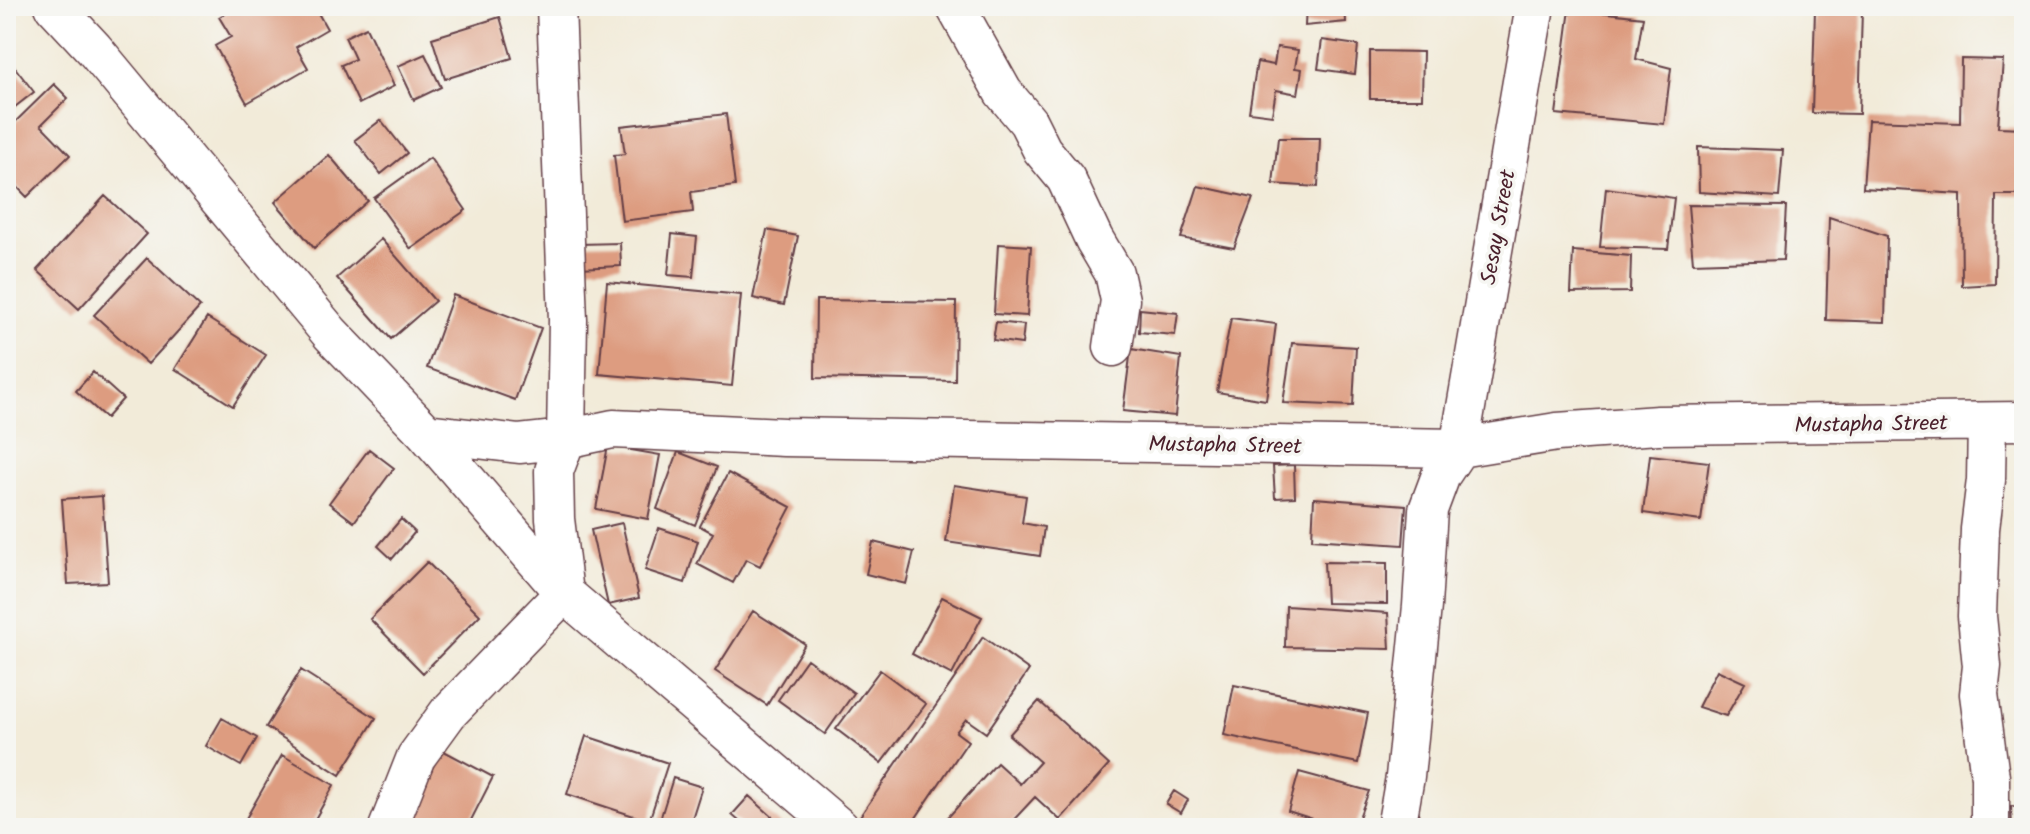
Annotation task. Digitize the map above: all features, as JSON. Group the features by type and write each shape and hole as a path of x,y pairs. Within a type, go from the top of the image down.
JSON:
{"street":[{"path":"54,6 94,49 330,333 426,433 564,593 840,828"},
{"path":"556,6 568,320 566,439 554,471 555,519 564,593"},
{"path":"955,6 1003,92 1028,122 1042,150 1066,179 1114,273 1120,300 1113,347"},
{"name":"Sesay Street","path":"1459,448 1535,6"},
{"name":"Mustapha Street","path":"426,433 519,444 566,439 613,429 784,437 1459,448 1557,432 1658,425 2024,421"},
{"path":"1987,422 1977,616 1982,666 1979,694 1990,777 1990,828"},
{"path":"1396,828 1405,777 1428,510 1441,475 1459,448"},
{"path":"388,828 416,757 448,713 564,593"}],"building":[{"path":"238,6 314,6 327,29 296,47 308,68 247,103 215,46 231,37 219,17"},
{"path":"1306,6 1345,6 1346,22 1305,26"},
{"path":"1570,9 1643,17 1636,59 1671,68 1664,124 1556,114"},
{"path":"1815,9 1862,10 1859,114 1812,113"},
{"path":"500,17 512,58 445,79 432,38"},
{"path":"366,27 394,86 359,104 341,65 355,59 345,37"},
{"path":"1322,40 1358,45 1355,74 1318,69"},
{"path":"1277,47 1298,50 1295,68 1302,69 1298,94 1276,90 1272,115 1249,112 1257,62 1274,65"},
{"path":"1370,51 1423,52 1422,99 1370,99"},
{"path":"425,54 441,87 414,100 398,66"},
{"path":"6,56 34,92 6,114"},
{"path":"1961,59 2003,60 1998,127 2024,128 2024,195 1996,195 1995,284 1962,286 1961,194 1863,188 1868,120 1960,123"},
{"path":"54,84 68,98 41,125 70,155 27,197 6,175 6,154 10,150 6,146 6,131"},
{"path":"726,114 735,186 691,192 693,212 622,221 614,155 625,154 621,126"},
{"path":"381,120 407,153 381,174 355,140"},
{"path":"1278,138 1320,138 1318,187 1273,184"},
{"path":"1698,147 1783,150 1779,197 1699,192"},
{"path":"329,155 368,201 314,248 275,202"},
{"path":"430,158 466,210 411,249 374,198"},
{"path":"1198,186 1253,198 1234,248 1181,238"},
{"path":"1606,188 1674,198 1668,249 1600,247"},
{"path":"105,196 147,234 79,309 37,270"},
{"path":"1688,205 1786,206 1783,260 1693,263"},
{"path":"1829,217 1887,236 1885,322 1826,320"},
{"path":"767,230 798,236 784,305 753,298"},
{"path":"672,234 697,237 693,277 668,275"},
{"path":"381,239 435,301 391,339 337,278"},
{"path":"620,243 621,266 579,268 579,244"},
{"path":"998,244 1031,246 1027,316 994,314"},
{"path":"1573,251 1631,256 1630,292 1571,293"},
{"path":"147,258 200,307 148,364 94,315"},
{"path":"607,282 741,295 732,386 599,374"},
{"path":"453,295 541,328 515,400 427,368"},
{"path":"816,300 956,302 955,381 815,378"},
{"path":"1140,309 1178,313 1175,335 1139,332"},
{"path":"207,318 266,355 233,406 175,369"},
{"path":"1231,318 1276,324 1266,400 1217,392"},
{"path":"996,322 1024,325 1022,344 993,340"},
{"path":"1292,343 1356,347 1353,406 1283,403"},
{"path":"1131,349 1181,357 1175,416 1123,411"},
{"path":"93,372 123,399 106,418 76,391"},
{"path":"608,446 660,455 648,519 596,509"},
{"path":"369,449 394,468 354,522 329,503"},
{"path":"678,452 717,467 695,525 657,509"},
{"path":"1650,455 1709,462 1701,521 1643,513"},
{"path":"1294,465 1295,497 1275,498 1273,466"},
{"path":"728,473 791,507 760,566 746,559 733,583 697,564 713,533 700,526"},
{"path":"954,485 1026,496 1022,523 1044,527 1040,556 946,542"},
{"path":"102,496 108,582 68,584 62,499"},
{"path":"1314,498 1406,505 1403,545 1312,539"},
{"path":"401,519 415,532 392,559 378,546"},
{"path":"622,523 639,598 608,605 591,530"},
{"path":"659,528 698,541 685,583 645,570"},
{"path":"873,542 914,552 906,584 866,574"},
{"path":"427,562 480,615 423,673 370,619"},
{"path":"1324,562 1387,563 1387,604 1326,603"},
{"path":"942,597 982,617 952,675 912,654"},
{"path":"1286,606 1388,613 1390,649 1285,647"},
{"path":"753,611 805,644 767,705 715,671"},
{"path":"983,637 1029,670 986,733 966,719 956,732 968,741 909,828 852,828"},
{"path":"807,659 854,693 825,734 778,700"},
{"path":"301,670 376,718 340,775 266,727"},
{"path":"880,670 926,704 881,763 836,729"},
{"path":"1717,670 1745,683 1726,716 1698,707"},
{"path":"1234,685 1368,713 1358,763 1224,735"},
{"path":"1039,701 1109,765 1060,820 1035,797 1006,828 946,828 942,824 997,763 1020,784 1040,762 1009,735"},
{"path":"222,718 257,738 241,766 206,746"},
{"path":"586,736 668,763 649,821 567,794"},
{"path":"442,750 493,777 467,828 427,828 406,817"},
{"path":"282,755 334,785 310,828 254,828 244,822"},
{"path":"1299,772 1369,791 1355,828 1341,828 1288,811"},
{"path":"673,778 702,787 689,828 674,828 659,823"},
{"path":"1174,791 1188,800 1181,813 1166,804"},
{"path":"749,796 785,828 747,828 732,815"},
{"path":"2011,806 2024,807 2024,828 2012,828"}]}
